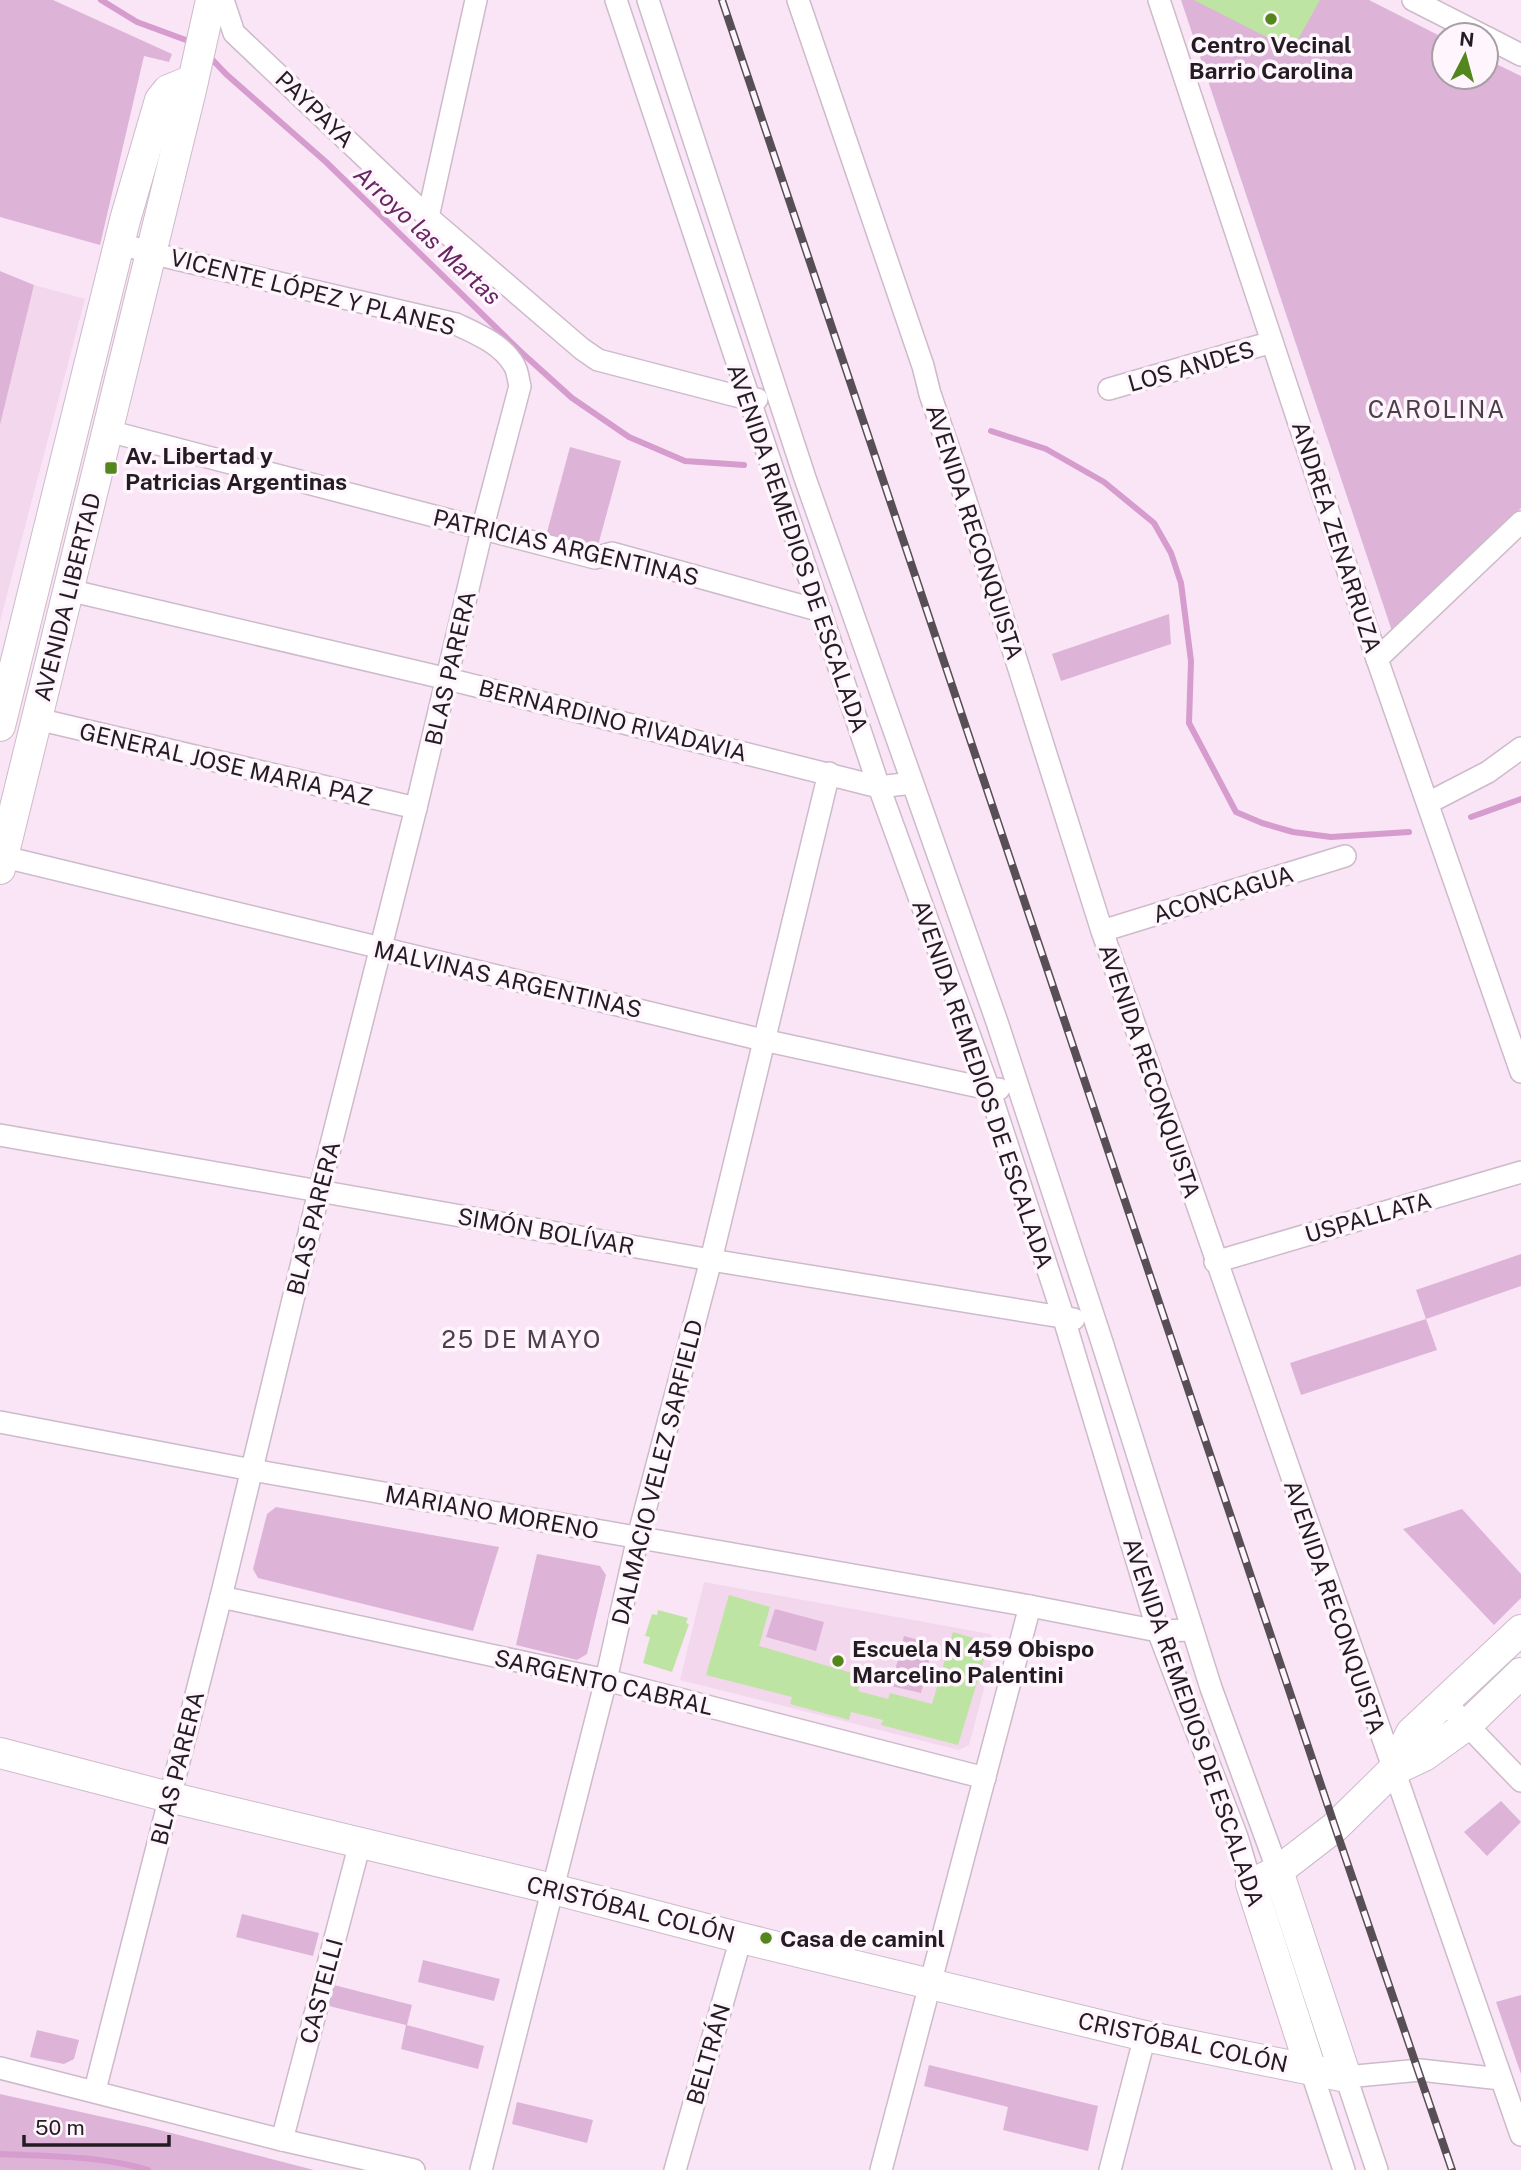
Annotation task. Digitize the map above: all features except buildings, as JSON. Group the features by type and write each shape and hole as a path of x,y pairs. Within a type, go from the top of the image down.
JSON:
{"street":[{"name":"AVENIDA LIBERTAD","path":"1,860 108,431 211,0"},
{"name":"PAYPAYA","path":"223,0 234,33 428,217 582,349 598,360 752,408 781,402"},
{"path":"428,217 477,0"},
{"name":"AVENIDA REMEDIOS DE ESCALADA","path":"616,0 879,787 989,1089 1064,1319 1158,1631 1237,1837 1344,2170"},
{"name":"AVENIDA REMEDIOS DE ESCALADA","path":"648,0 806,478 1019,1089 1211,1688 1278,1871 1377,2170"},
{"name":"AVENIDA RECONQUISTA","path":"798,0 923,366 1102,931 1392,1771 1520,2131"},
{"name":"ANDREA ZENARRUZA","path":"1159,0 1377,659 1521,1072"},
{"path":"1413,0 1454,21"},
{"path":"1500,44 1521,55"},
{"name":"AVENIDA LIBERTAD","path":"0,726 6,677 160,100 168,90 194,72"},
{"name":"VICENTE LÓPEZ Y PLANES","path":"120,243 150,253 456,324 502,350"},
{"name":"LOS ANDES","path":"1110,389 1272,342"},
{"name":"BLAS PARERA","path":"94,2090 221,1597 482,530 520,386 516,366 502,350"},
{"name":"PATRICIAS ARGENTINAS","path":"108,431 595,558 612,553 821,611"},
{"path":"1377,659 1521,522"},
{"name":"BERNARDINO RIVADAVIA","path":"68,590 447,679 879,787 912,783"},
{"name":"GENERAL JOSE MARIA PAZ","path":"37,719 416,808"},
{"path":"1427,803 1488,772 1521,748"},
{"name":"DALMACIO VELEZ SARFIELD","path":"481,2170 606,1680 638,1537 711,1260 829,773"},
{"name":"ACONCAGUA","path":"1102,931 1345,856"},
{"name":"MALVINAS ARGENTINAS","path":"1,860 763,1040 989,1089 1019,1089"},
{"name":"SIMÓN BOLÍVAR","path":"0,1135 711,1260 1064,1319 1094,1319"},
{"name":"USPALLATA","path":"1215,1262 1521,1172"},
{"name":"MARIANO MORENO","path":"0,1422 252,1470 1030,1606 1158,1631 1192,1630"},
{"name":"SARGENTO CABRAL","path":"221,1597 606,1680 985,1778"},
{"path":"881,2170 1030,1606"},
{"path":"1251,1884 1278,1871 1335,1827 1392,1771 1411,1733 1521,1630"},
{"path":"1392,1771 1424,1756 1467,1725 1521,1672"},
{"path":"1444,1702 1521,1782"},
{"name":"CRISTÓBAL COLÓN","path":"0,1753 169,1797 1146,2036 1346,2077"},
{"name":"CASTELLI","path":"282,2140 360,1843"},
{"name":"BELTRÁN","path":"676,2170 741,1938"},
{"path":"1110,2170 1146,2036"},
{"path":"0,2068 282,2140 414,2170"},
{"path":"1346,2077 1420,2070 1501,2079"}],"shaded area":[{"path":"0,0 53,0 172,54 169,62 144,56 100,245 0,217"},
{"path":"1181,0 1369,0 1430,31 1430,91 1500,91 1500,66 1521,76 1521,508 1392,631"},
{"path":"0,271 34,285 0,425"},
{"path":"34,285 85,299 0,621 0,425"},
{"path":"570,447 621,461 597,549 546,536"},
{"path":"1169,614 1171,644 1061,681 1052,654"},
{"path":"1521,1254 1521,1286 1426,1319 1416,1290"},
{"path":"1426,1319 1437,1350 1301,1395 1290,1363"},
{"path":"276,1507 499,1547 473,1631 258,1578 253,1569 267,1514"},
{"path":"1462,1509 1521,1574 1521,1598 1494,1625 1403,1529"},
{"path":"537,1554 600,1566 606,1575 587,1654 577,1660 516,1645"},
{"name":"Escuela N 459 Obispo Marcelino Palentini","path":"704,1582 990,1634 996,1643 969,1745 959,1750 680,1680"},
{"path":"775,1609 824,1622 816,1651 766,1637"},
{"path":"904,1636 933,1644 921,1693 891,1686"},
{"path":"1501,1801 1521,1822 1487,1856 1464,1832"},
{"path":"242,1914 319,1933 313,1956 236,1937"},
{"path":"423,1960 500,1979 494,2001 418,1982"},
{"path":"334,1985 412,2005 407,2025 484,2046 478,2069 401,2049 406,2025 329,2006"},
{"path":"1521,1995 1521,2074 1496,2002"},
{"path":"37,2030 79,2040 74,2059 64,2064 30,2057"},
{"path":"929,2065 1098,2106 1088,2151 1003,2130 1008,2107 924,2086"},
{"path":"0,2094 148,2127 314,2170 0,2170"},
{"path":"517,2102 593,2120 587,2143 512,2124"}],"waterway":[{"name":"Arroyo las Martas","path":"101,0 137,22 194,43"},
{"name":"Arroyo las Martas","path":"207,54 326,162 521,352 572,398 629,437 685,461 744,465"},
{"name":"Arroyo las Martas","path":"991,431 1046,449 1104,482 1154,523 1171,553 1181,583 1191,661 1189,723 1236,812 1293,832 1331,837 1409,832"},
{"name":"Arroyo las Martas","path":"1471,817 1521,799"},
{"path":"0,2154 93,2159 148,2170"}],"railway":[{"path":"722,0 1452,2170"}],"place":[{"name":"Centro Vecinal Barrio Carolina","path":"1271,19"},
{"name":"Av. Libertad y Patricias Argentinas","path":"111,468"},
{"name":"Escuela N 459 Obispo Marcelino Palentini","path":"838,1661"},
{"name":"Casa de caminl","path":"766,1938"}],"district":[{"name":"CAROLINA","path":"1437,409"},
{"name":"25 DE MAYO","path":"522,1339"}]}
